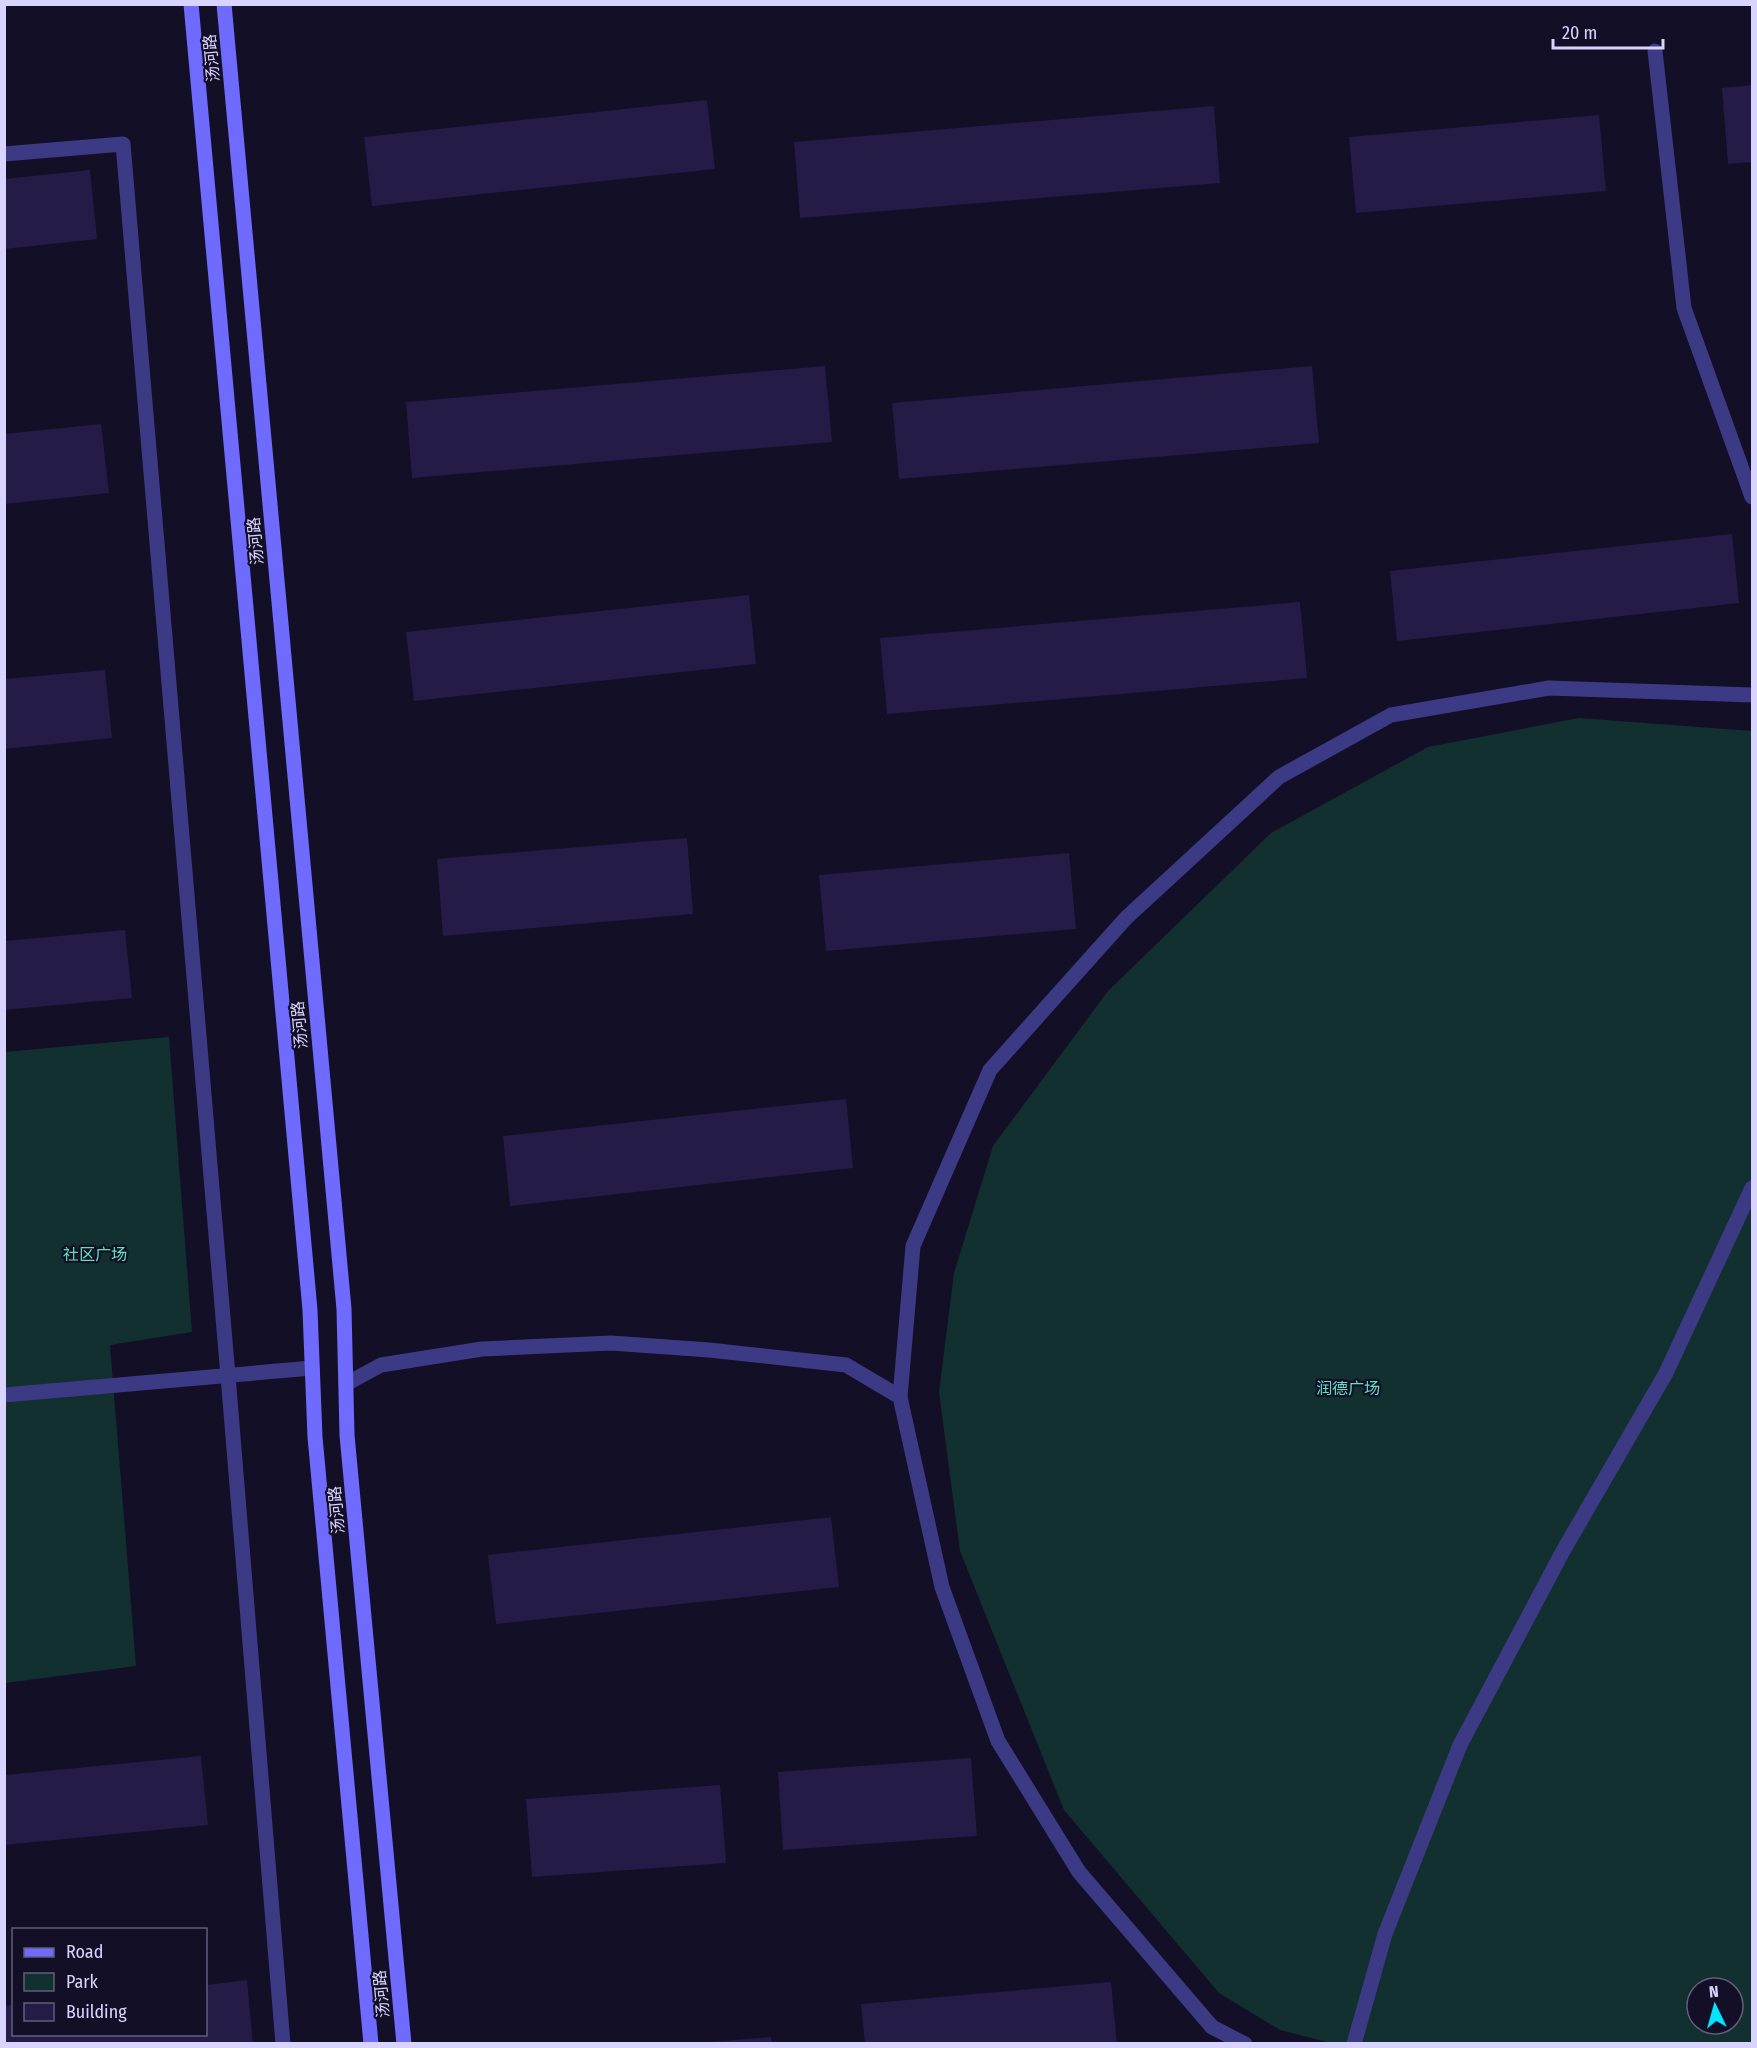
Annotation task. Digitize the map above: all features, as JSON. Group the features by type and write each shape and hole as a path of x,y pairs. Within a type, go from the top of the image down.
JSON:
{"street":[{"name":"汤河路","path":"191,4 307,1275 315,1437 371,2043"},
{"name":"汤河路","path":"224,4 344,1309 347,1435 404,2043"},
{"path":"1655,51 1684,308 1752,497"},
{"path":"4,154 123,144 228,1376 282,2043"},
{"path":"1245,2043 1212,2027 1079,1872 998,1741 942,1587 900,1397 914,1246 990,1070 1126,918 1279,777 1391,715 1549,688 1733,693 1752,696"},
{"path":"1354,2043 1385,1934 1460,1745 1563,1551 1666,1372 1752,1188"},
{"path":"346,1384 381,1365 482,1349 611,1343 709,1350 846,1365 900,1397"},
{"path":"4,1395 312,1368"}],"green space":[{"name":"润德广场","path":"1579,718 1752,731 1752,2043 1335,2044 1280,2030 1219,1993 1064,1810 960,1551 939,1392 954,1273 993,1146 1108,991 1271,833 1428,747"},
{"name":"社区广场","path":"169,1037 192,1332 110,1345 136,1666 5,1683 4,1052"}],"building":[{"path":"1752,85 1752,162 1728,164 1722,88"},
{"path":"707,100 715,169 372,206 364,137"},
{"path":"1214,106 1220,183 800,218 794,142"},
{"path":"1599,115 1606,191 1356,213 1349,137"},
{"path":"90,170 97,239 4,249 4,179"},
{"path":"825,366 832,442 412,478 406,402"},
{"path":"1312,366 1319,443 899,479 892,403"},
{"path":"101,424 109,493 4,504 4,434"},
{"path":"1732,534 1739,603 1397,641 1390,571"},
{"path":"749,595 756,664 414,701 406,632"},
{"path":"1300,602 1307,678 887,714 880,638"},
{"path":"105,670 112,738 4,749 4,679"},
{"path":"687,838 693,914 443,936 437,859"},
{"path":"1069,853 1076,929 826,951 819,875"},
{"path":"125,930 132,998 4,1010 4,941"},
{"path":"846,1099 853,1168 510,1206 503,1136"},
{"path":"831,1517 839,1587 496,1624 488,1555"},
{"path":"201,1756 208,1825 4,1845 4,1775"},
{"path":"971,1758 977,1836 783,1850 778,1772"},
{"path":"720,1785 726,1863 532,1877 526,1799"},
{"path":"247,1980 253,2044 4,2044 4,2006 12,2005 12,2036 207,2036 207,1985"},
{"path":"1111,1982 1117,2044 865,2044 861,2004"},
{"path":"771,2037 772,2044 711,2044 711,2042"}]}
